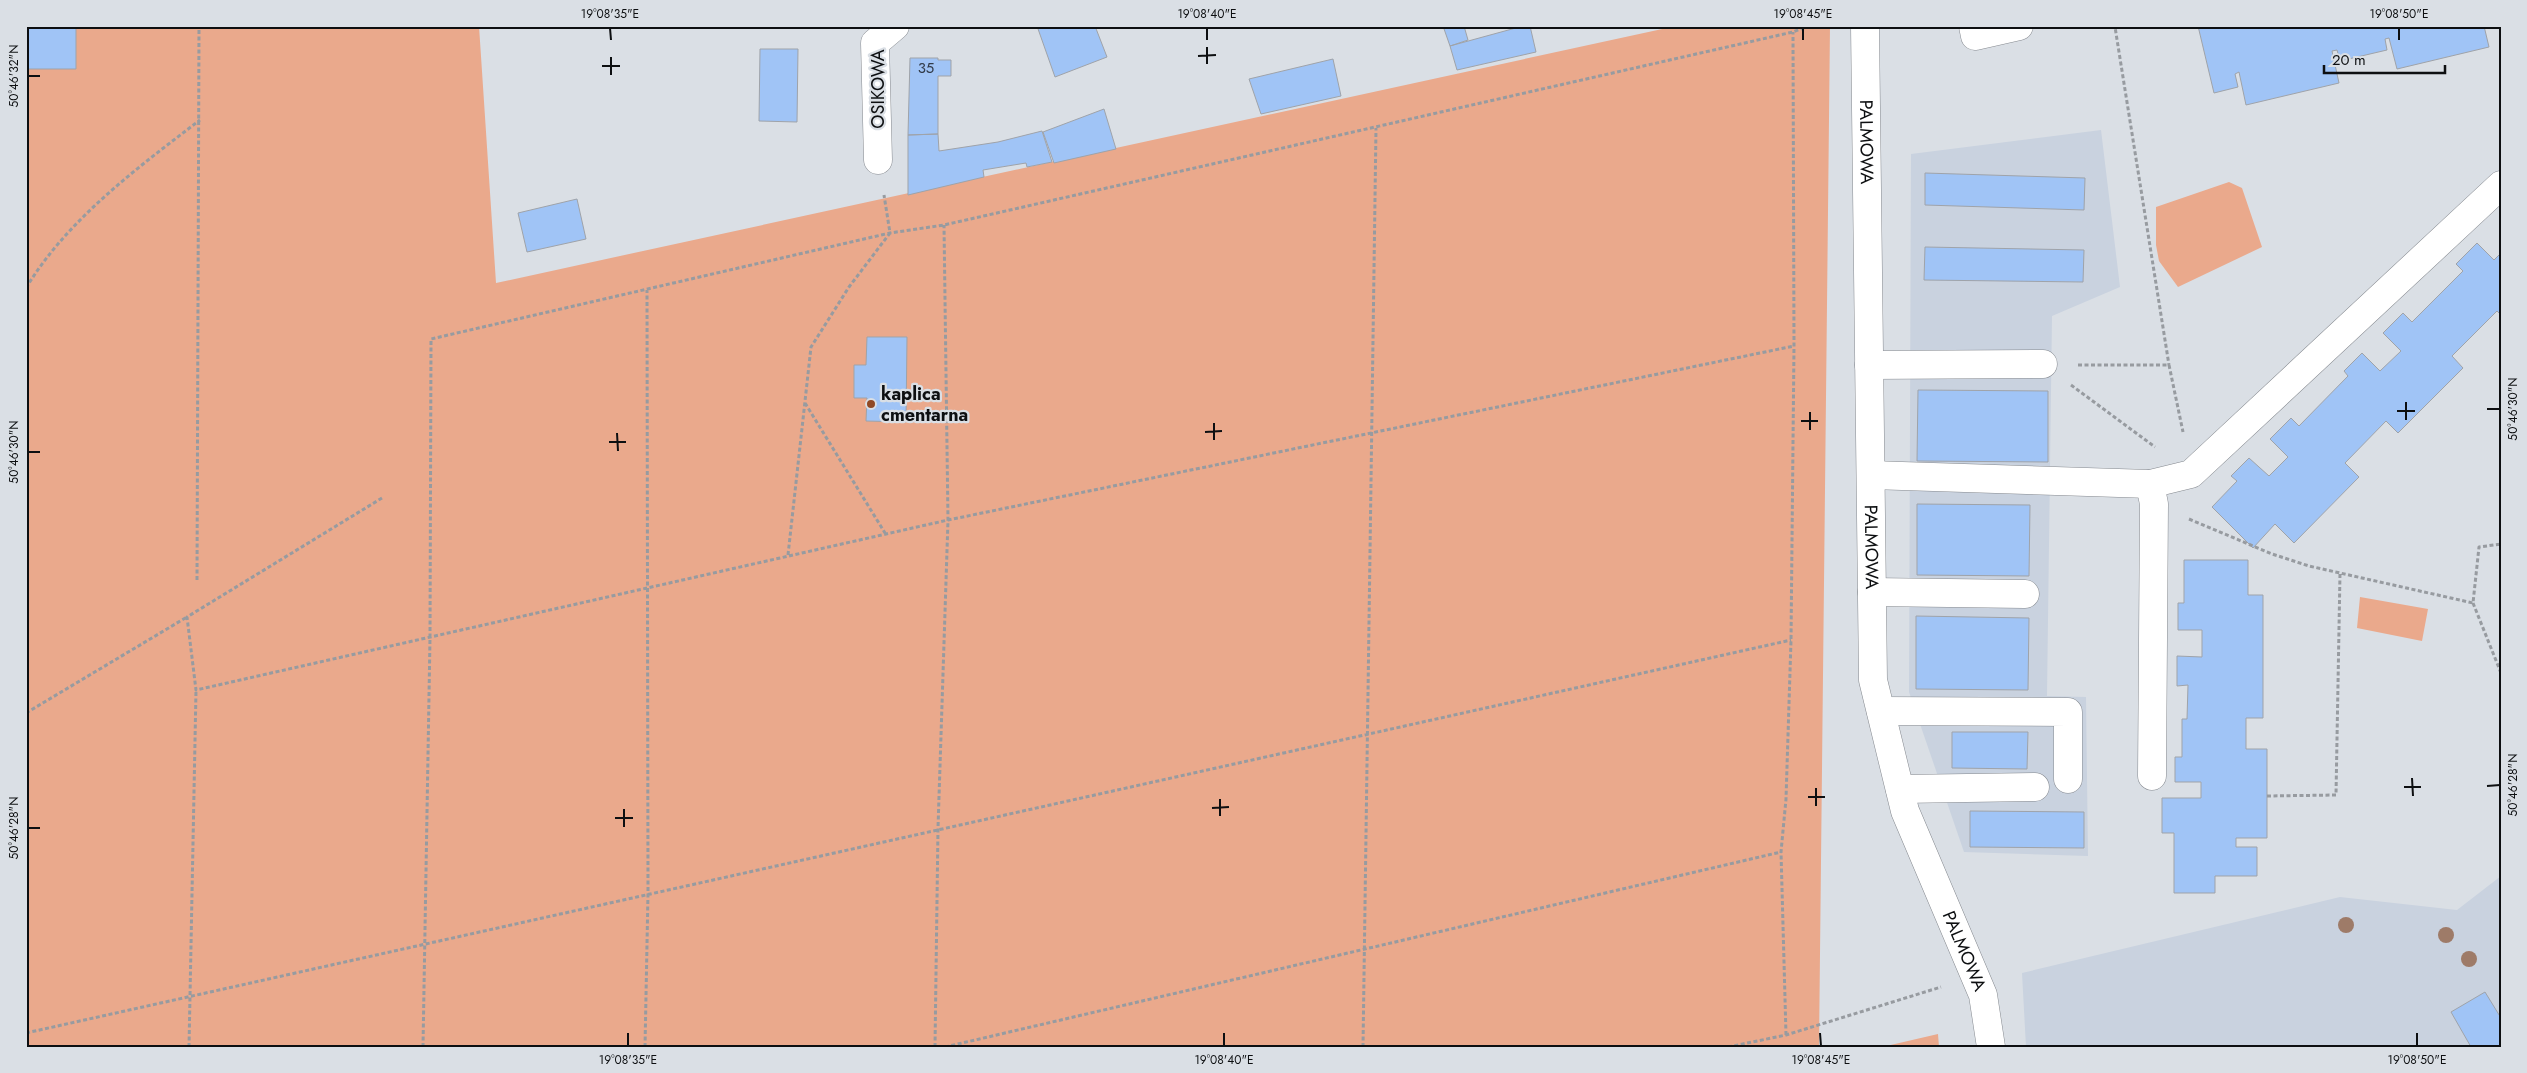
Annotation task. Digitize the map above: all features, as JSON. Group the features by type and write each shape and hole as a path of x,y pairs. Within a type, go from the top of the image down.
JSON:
{"street":[{"name":"OSIKOWA","path":"878,160 875,44 894,26"},
{"name":"PALMOWA","path":"1865,26 1873,680 1905,811 1983,995 1991,1047"},
{"path":"1973,26 1976,36 2019,26"},
{"path":"1871,475 2152,494 2191,474 2501,185"},
{"path":"1869,365 2043,364"},
{"path":"2152,494 2152,776"},
{"path":"1872,592 2025,594"},
{"path":"1881,711 2068,712 2068,779"},
{"path":"1900,789 2035,787"}],"path":[{"path":"197,580 199,26"},
{"path":"424,1047 430,638 430,339 890,233 944,225 1376,128 1792,32 1808,26"},
{"path":"2119,26 2115,27 2169,366 2191,474"},
{"path":"1786,1035 1781,852 1786,799 1791,640 1794,346 1792,32"},
{"path":"26,288 43,260 123,178 200,120"},
{"path":"1363,1047 1376,128"},
{"path":"788,556 811,347 849,287 890,233 878,160"},
{"path":"935,1047 938,828 948,520 944,225"},
{"path":"645,1047 648,893 647,290"},
{"path":"196,690 948,520 1794,346"},
{"path":"2043,364 2169,366"},
{"path":"2043,364 2191,474"},
{"path":"804,403 885,534"},
{"path":"2152,494 2272,554 2340,573 2474,603"},
{"path":"26,713 382,498"},
{"path":"2501,544 2479,547 2474,603 2501,673"},
{"path":"2267,796 2336,795 2340,573"},
{"path":"187,617 196,690 188,1047"},
{"path":"26,1033 938,828 1791,640"},
{"path":"945,1047 1781,852"},
{"path":"1728,1047 1786,1035 1975,976"}],"shaded area":[{"path":"26,26 479,26 496,283 1676,26 1830,26 1819,1047 26,1047"},
{"path":"2101,130 2120,287 2052,316 2047,696 2086,697 2088,856 1964,852 1909,692 1911,154"},
{"path":"2229,182 2242,188 2262,247 2178,287 2159,261 2156,245 2156,207"},
{"path":"2360,597 2428,609 2422,641 2357,628"},
{"path":"2501,876 2501,1047 2026,1047 2022,973 2340,897 2457,910"},
{"path":"1938,1034 1939,1047 1882,1047"}],"building":[{"path":"26,26 76,26 76,69 26,69"},
{"path":"1037,26 1095,26 1107,57 1055,77"},
{"path":"1443,26 1464,26 1468,40 1450,46"},
{"path":"1523,26 1530,26 1536,52 1457,70 1450,46"},
{"path":"2198,26 2484,26 2489,47 2397,69 2389,38 2385,39 2387,50 2340,61 2337,50 2332,51 2339,83 2246,105 2239,72 2235,74 2238,87 2214,93"},
{"path":"760,49 798,49 797,122 759,121"},
{"path":"910,58 951,60 951,76 938,76 938,134 908,135"},
{"path":"1333,59 1341,96 1261,114 1249,79"},
{"path":"1104,109 1116,149 1054,163 1043,132"},
{"path":"1042,131 1052,162 1027,167 1026,163 983,170 984,177 908,195 908,135 938,134 939,151 998,142"},
{"path":"1925,173 2085,178 2084,210 1925,205"},
{"path":"577,199 586,239 527,252 518,213"},
{"path":"2477,243 2494,260 2501,253 2501,315 2497,311 2452,356 2463,368 2398,433 2386,421 2345,463 2359,477 2294,543 2275,524 2253,548 2212,507 2237,481 2231,476 2249,458 2269,476 2288,457 2270,439 2291,418 2299,426 2348,376 2344,371 2362,353 2380,371 2401,351 2383,333 2403,313 2412,322 2463,271 2456,264"},
{"path":"1925,247 2084,250 2083,282 1924,280"},
{"path":"867,337 907,337 906,422 866,421 867,398 854,398 854,365 866,365"},
{"path":"1918,390 2048,391 2048,462 1917,461"},
{"path":"1917,504 2030,505 2029,576 1917,575"},
{"path":"2184,560 2248,560 2248,595 2263,595 2263,718 2246,718 2246,749 2267,749 2267,838 2236,838 2236,847 2257,847 2257,876 2215,876 2215,893 2174,893 2174,833 2162,833 2162,798 2201,798 2201,782 2175,782 2175,757 2182,757 2182,719 2187,719 2188,685 2177,686 2177,656 2202,657 2202,630 2178,630 2178,603 2184,603"},
{"path":"1916,616 2029,618 2028,690 1916,689"},
{"path":"1952,732 2028,732 2027,769 1952,768"},
{"path":"1970,811 2084,812 2084,848 1970,847"},
{"path":"2485,992 2501,1018 2501,1047 2471,1047 2451,1012"}],"place":[{"name":"kaplica cmentarna","path":"871,404"}]}
